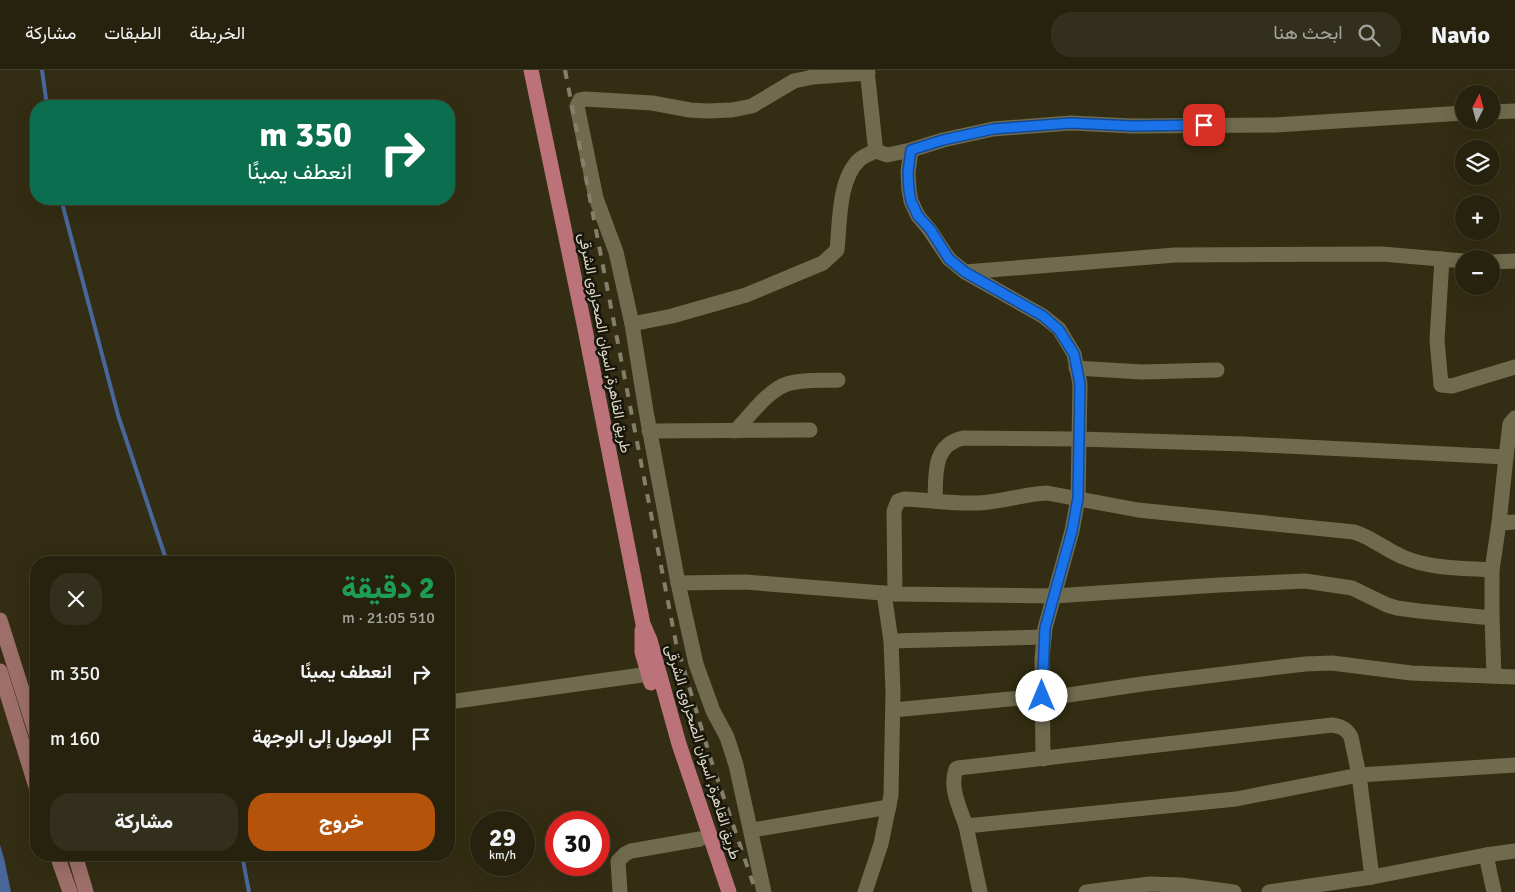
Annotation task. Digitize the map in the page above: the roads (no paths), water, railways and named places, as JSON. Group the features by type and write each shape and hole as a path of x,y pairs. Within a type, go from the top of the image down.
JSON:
{"highway":[{"name":"طريق القاهرة, اسوان الصحراوى الشرقى","path":"531,70 584,324 643,624 650,640 679,744 729,892"},
{"name":"طريق القاهرة, اسوان الصحراوى الشرقى","path":"643,624 641,633 642,652 700,839 719,892"}],"main road":[{"path":"0,620 6,656 30,718"},
{"path":"0,671 30,768"},
{"path":"59,861 70,892"},
{"path":"76,861 86,892"}],"street":[{"path":"764,892 758,870 752,830 733,756 727,737 713,711 696,664 678,583 649,431 632,324 616,252 596,198 577,110 580,100 586,99 652,103 690,110 732,110 752,106 794,81 867,71 876,151"},
{"path":"1500,112 1515,111"},
{"path":"632,324 672,316 746,295 824,262 838,250 843,191 852,168 860,158 876,151 887,155 993,129 1071,123 1133,126 1275,124 1455,114"},
{"path":"911,150 908,172 911,201 918,216 930,229 949,259 965,272 1043,316 1059,330 1074,354 1080,384 1078,498 1072,531 1045,628 1042,697 1043,759"},
{"path":"965,272 1175,255 1382,254 1455,260"},
{"path":"1442,259 1437,340 1440,385 1452,386 1515,367"},
{"path":"1500,262 1515,262"},
{"path":"1076,368 1142,372 1217,370"},
{"path":"735,431 770,394 782,386 799,382 838,380"},
{"path":"1494,676 1492,570 1510,424 1515,418"},
{"path":"649,431 810,430"},
{"path":"935,501 936,470 939,457 950,442 963,438 1243,444 1506,457"},
{"path":"865,892 881,844 891,795 893,710 890,593 896,506 898,501 905,499 977,503 1048,493 1138,510 1345,531 1363,535 1402,557 1418,563 1492,570"},
{"path":"1499,524 1515,522"},
{"path":"678,583 745,582 890,593 1054,596 1305,581 1352,588 1397,608 1492,618"},
{"path":"891,641 1044,637"},
{"path":"893,710 1042,697 1305,664 1332,663 1411,673 1515,677"},
{"path":"455,701 649,674"},
{"path":"980,892 966,826 954,789 953,778 956,769 1332,725 1348,731 1351,737 1359,775 1372,877"},
{"path":"966,826 1236,799 1359,775 1515,765"},
{"path":"752,830 889,807"},
{"path":"620,892 618,861 625,854 631,851 700,839"},
{"path":"1269,892 1372,877 1486,854 1515,851"},
{"path":"1486,854 1494,892"},
{"path":"1086,892 1150,884 1234,892"}],"water":[{"path":"0,845 4,858 11,892 0,892"}],"waterway":[{"path":"42,70 46,100"},
{"path":"63,205 118,415 165,556"},
{"path":"243,861 249,892"}],"railway":[{"path":"565,70 676,643 711,760 756,892"}]}
